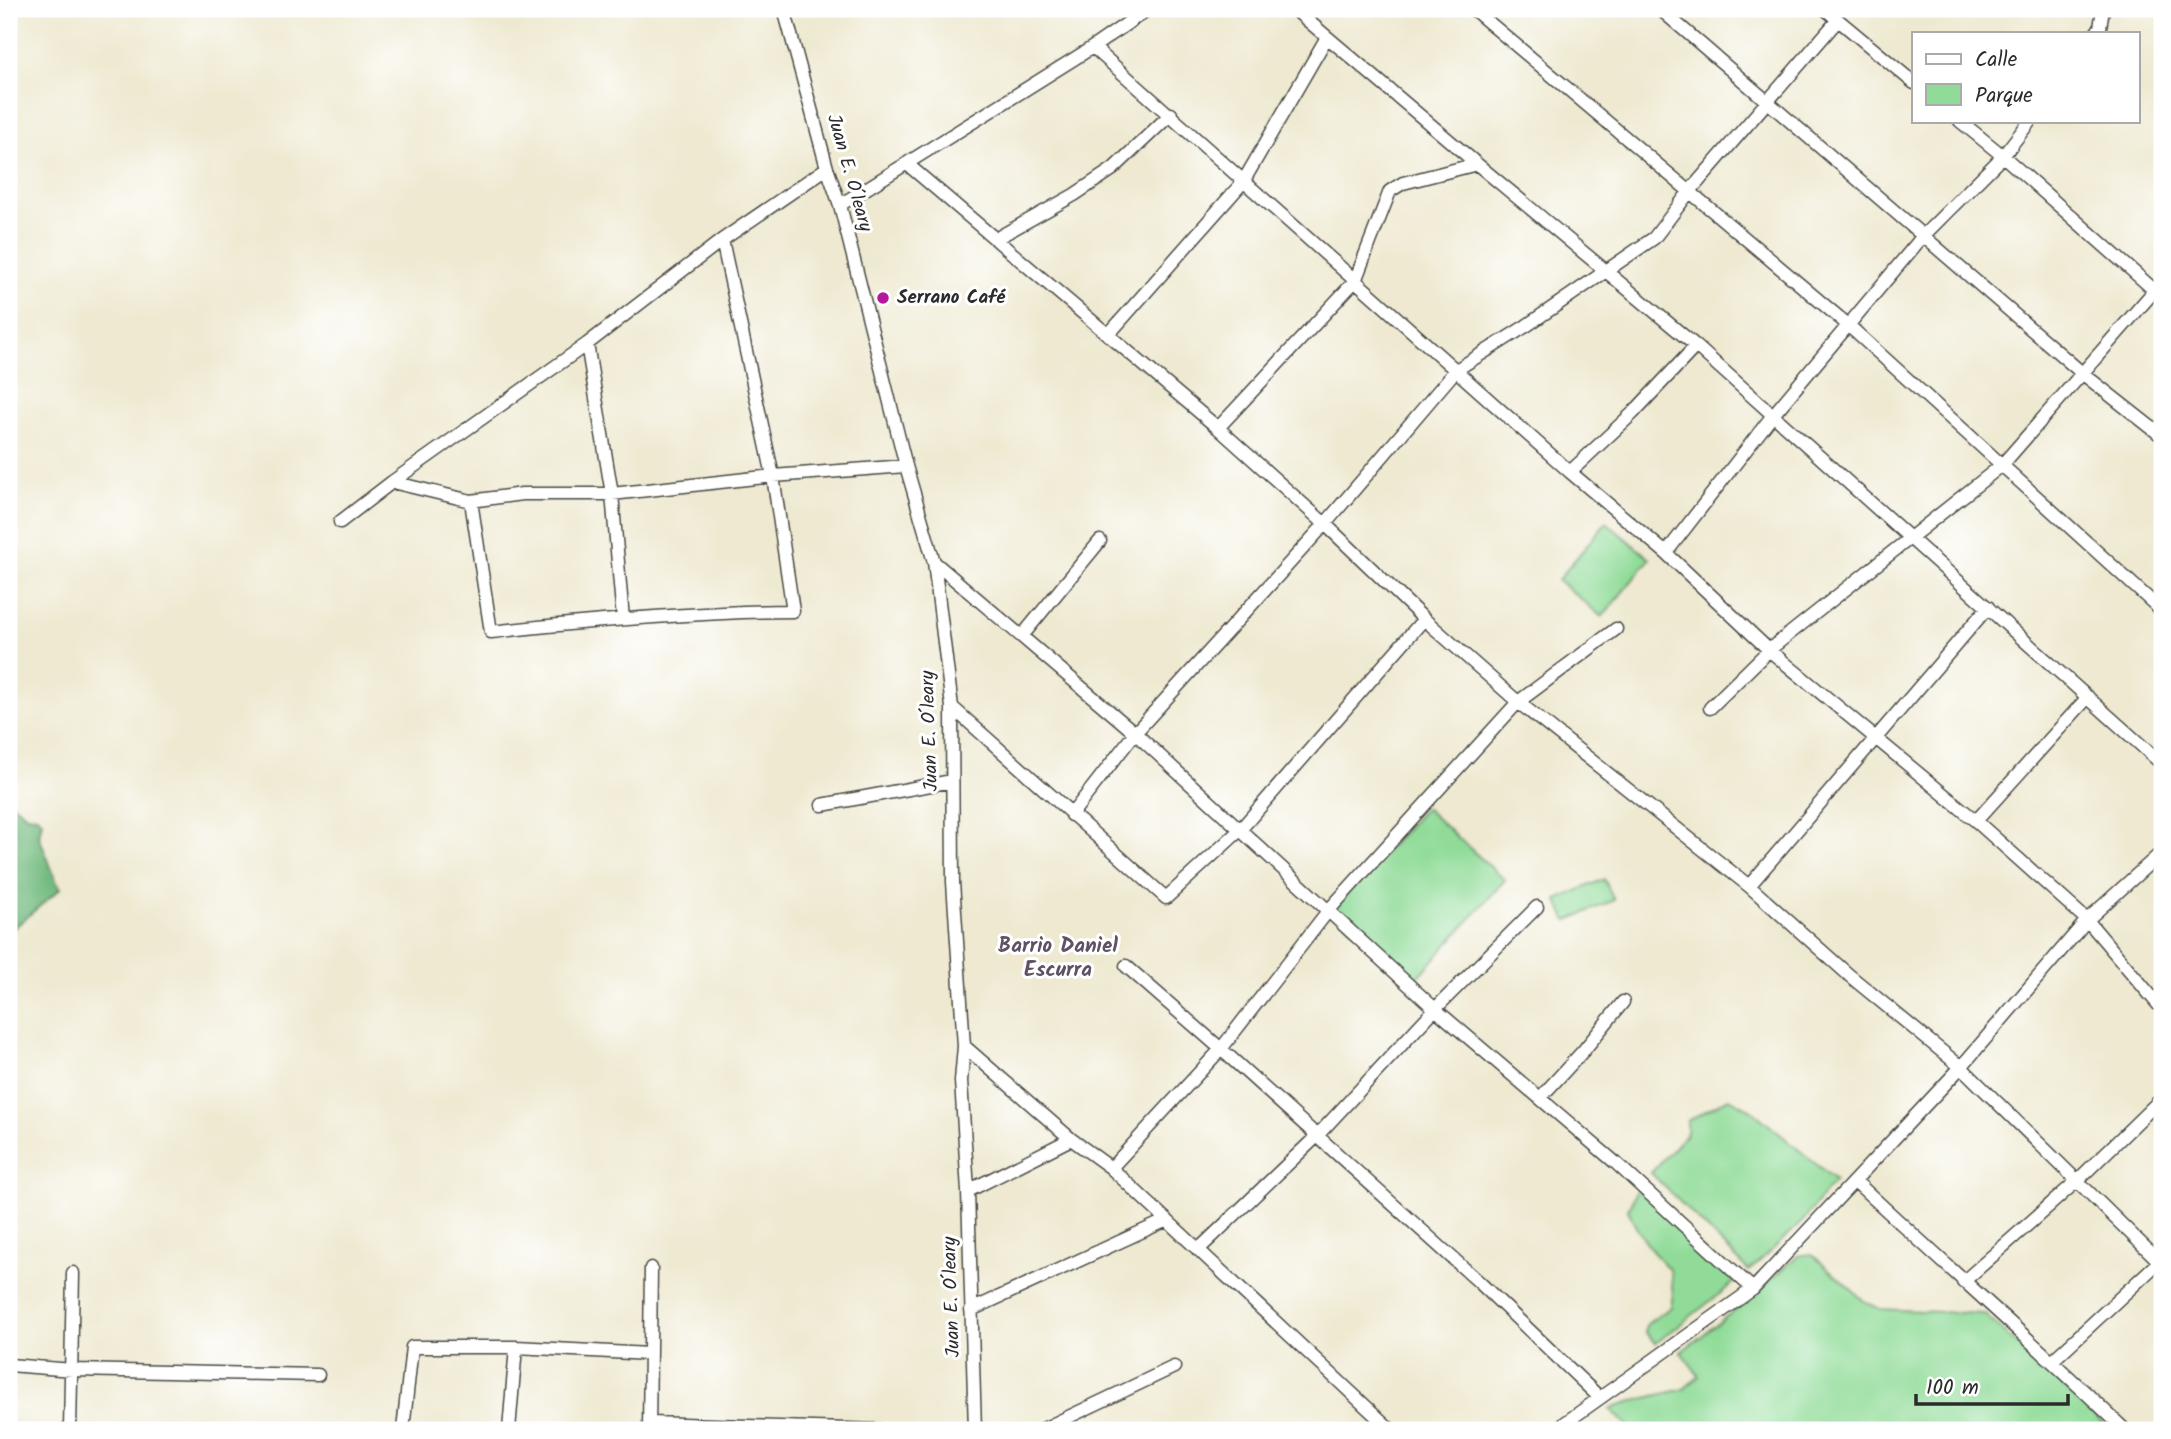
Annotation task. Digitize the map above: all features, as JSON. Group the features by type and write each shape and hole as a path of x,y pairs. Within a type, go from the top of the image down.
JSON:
{"street":[{"name":"Juan E. O´leary","path":"784,9 827,168 840,205 906,466 934,562 953,707 953,882 964,1046 961,1081 968,1191 975,1430"},
{"path":"840,205 1093,47 1148,9"},
{"path":"1294,9 1696,346 2162,764"},
{"path":"1473,9 1848,325 2162,611"},
{"path":"1660,9 2082,373 2162,436"},
{"path":"1825,9 1912,81"},
{"path":"2097,32 2103,9"},
{"path":"1071,815 1135,733 1325,524 1456,370 1654,237 1689,191 1837,21"},
{"path":"1108,335 1243,182 1327,37"},
{"path":"1093,47 1570,472 1666,553 1769,650 1976,821 2087,920 2162,1009"},
{"path":"997,238 1074,195 1113,169 1171,114"},
{"path":"1710,708 1769,650 2002,465 2082,373 2158,293 1962,122"},
{"path":"1666,553 1773,415 1923,236 2003,156 2029,122"},
{"path":"907,164 1218,428 1325,524 1424,619 1518,702 1749,886 1850,976 1961,1067 2162,1262 2053,1360"},
{"path":"1218,428 1355,281 1391,191 1403,183 1477,164"},
{"path":"340,522 391,482 587,344 722,240 827,168"},
{"path":"471,501 491,632 623,619 742,611 793,611 773,476 722,240"},
{"path":"587,344 612,494 623,619"},
{"path":"1570,472 1633,413 1696,346"},
{"path":"391,482 471,501 522,494 612,494 773,476 906,466"},
{"path":"1022,636 1100,541"},
{"path":"934,562 1135,733 1435,1009 1617,1164 1753,1289"},
{"path":"1749,886 1987,607"},
{"path":"953,707 1166,898 1240,830 1424,619"},
{"path":"1111,1168 1222,1049 1328,911 1518,702 1616,629"},
{"path":"1976,821 2088,697"},
{"path":"822,805 952,781"},
{"path":"1555,1430 1753,1289 1961,1067 2087,920 2162,852"},
{"path":"1198,1250 1316,1137 1435,1009 1536,906"},
{"path":"1126,966 1222,1049 1479,1282 1599,1397"},
{"path":"1540,1098 1623,1002"},
{"path":"964,1046 1071,1139 1111,1168 1391,1430"},
{"path":"1963,1282 2078,1180 2162,1098"},
{"path":"968,1191 1071,1139"},
{"path":"1855,1181 1963,1282 2053,1360 2125,1430"},
{"path":"971,1310 1167,1220"},
{"path":"651,1268 650,1427 881,1430"},
{"path":"71,1430 73,1273"},
{"path":"404,1430 412,1347 516,1347 649,1353"},
{"path":"509,1430 516,1347"},
{"path":"9,1364 73,1370 318,1375"},
{"path":"1041,1430 1174,1367"}],"green space":[{"path":"1606,522 1650,559 1602,617 1558,580"},
{"path":"9,801 27,815 37,816 42,821 39,836 61,888 9,932"},
{"path":"1425,808 1505,880 1413,983 1332,910"},
{"path":"1604,879 1614,900 1567,921 1557,900"},
{"path":"1729,1098 1750,1109 1835,1180 1802,1222 1749,1271 1651,1173 1687,1133 1687,1121"},
{"path":"1638,1186 1735,1282 1656,1343 1645,1332 1647,1324 1671,1307 1673,1294 1670,1270 1652,1251 1628,1210"},
{"path":"1812,1254 1864,1301 1880,1309 1984,1314 2110,1430 1632,1430 1610,1409 1684,1389 1699,1376 1681,1352 1759,1291 1797,1256"}],"place":[{"name":"Serrano Café","path":"883,298"}],"district":[{"name":"Barrio Daniel Escurra","path":"1058,958"}]}
